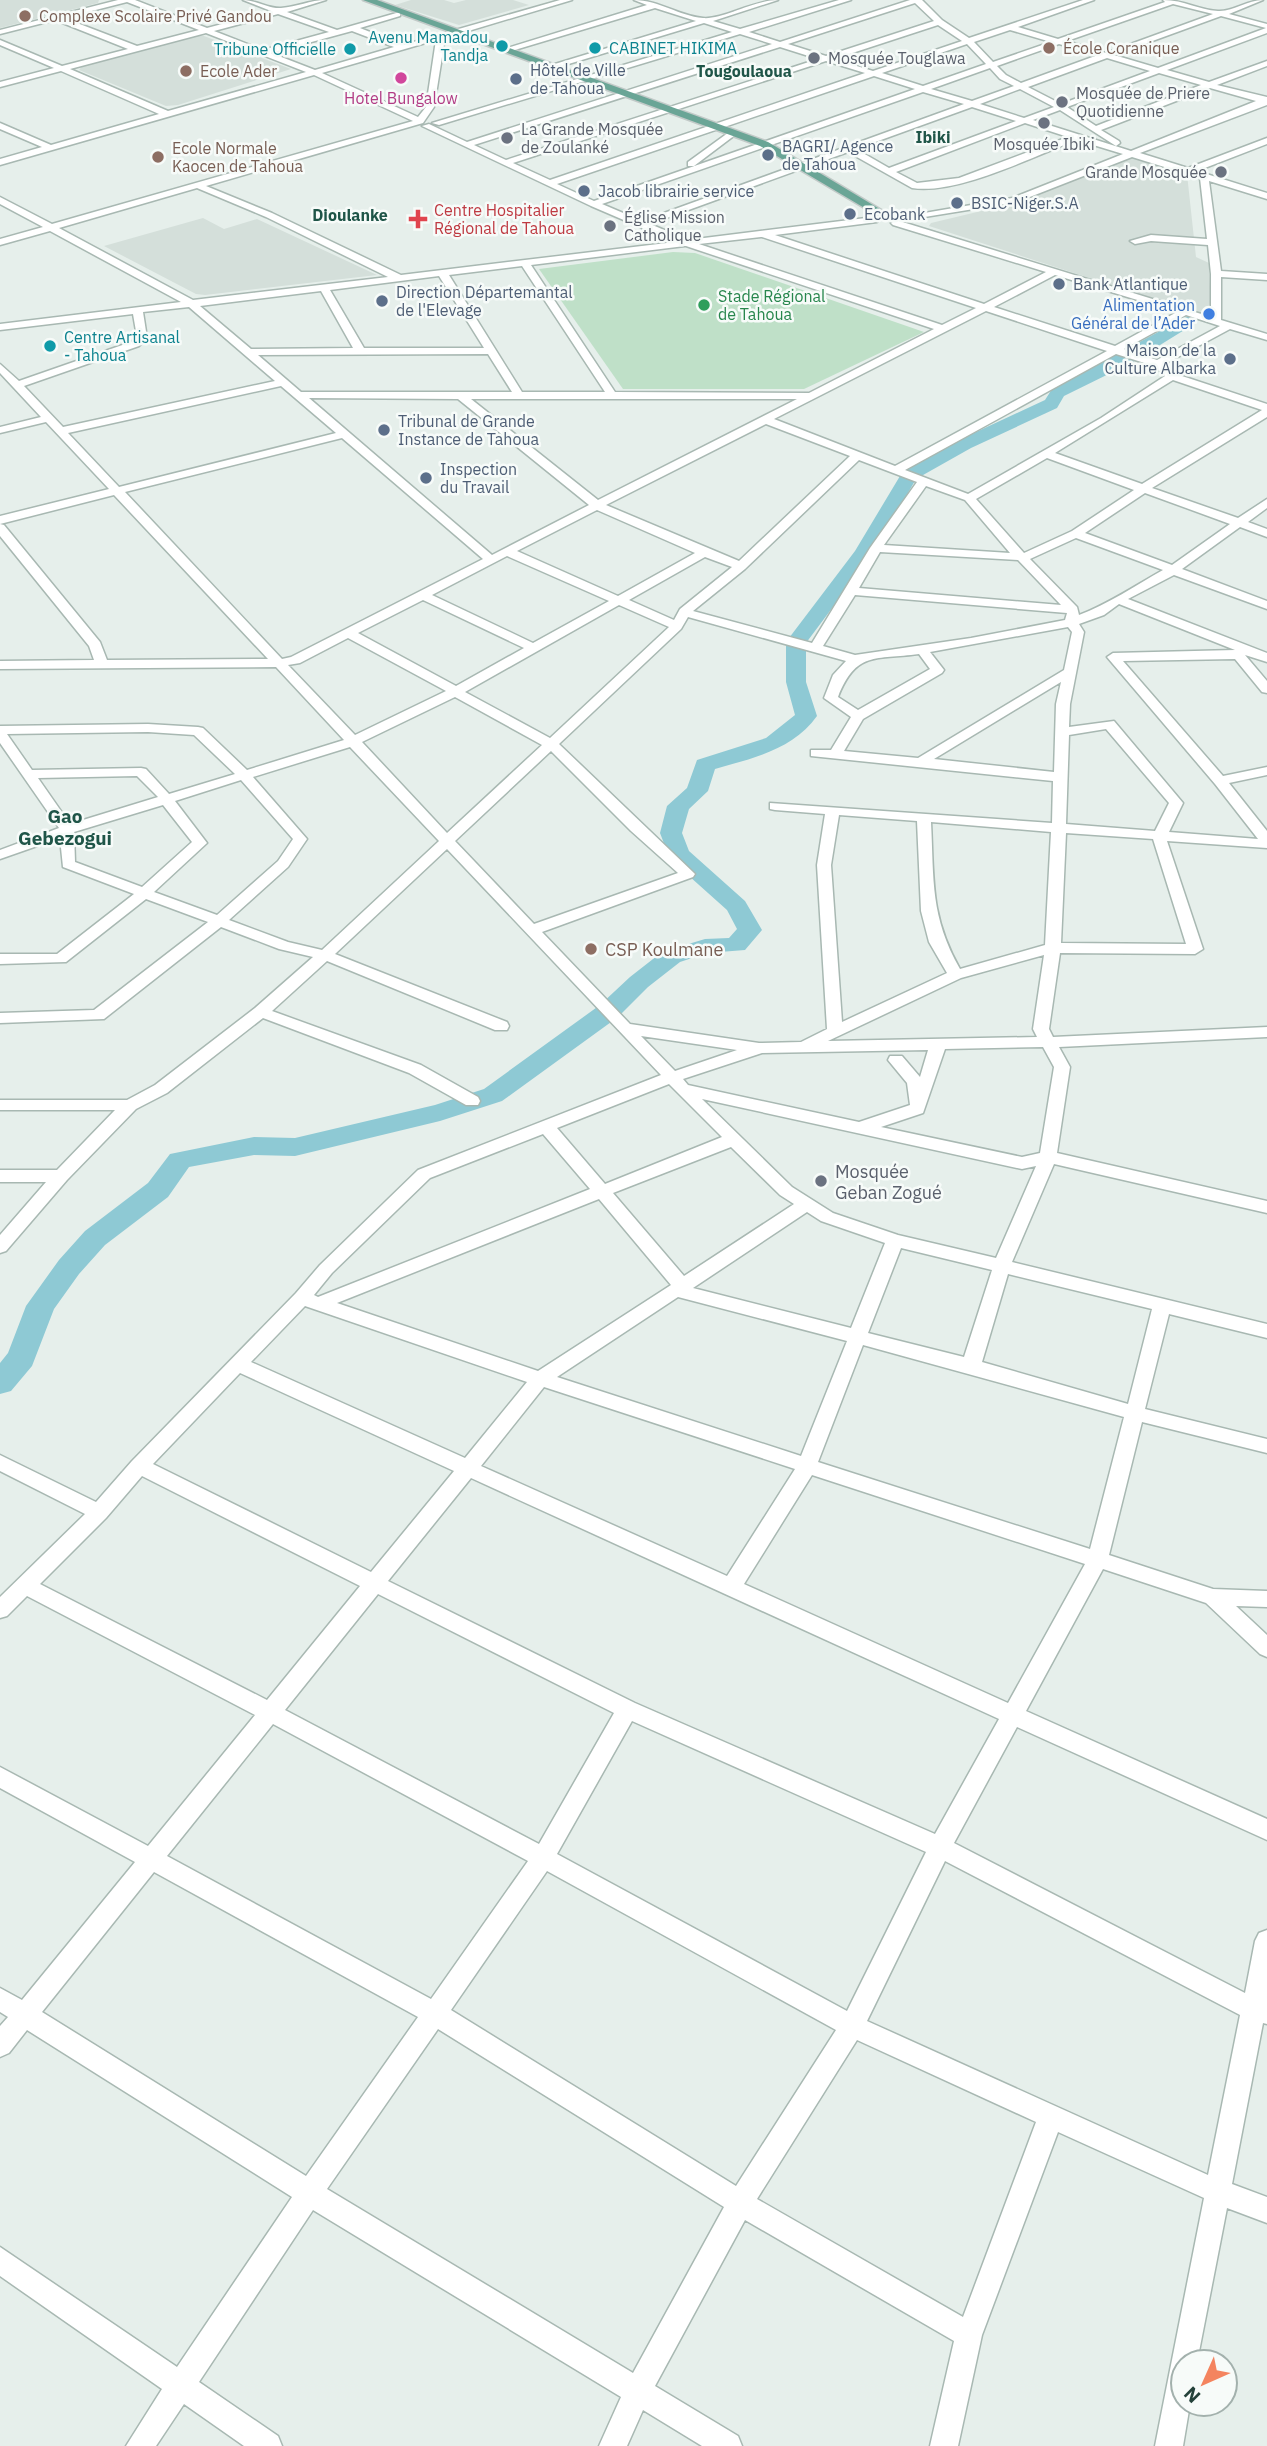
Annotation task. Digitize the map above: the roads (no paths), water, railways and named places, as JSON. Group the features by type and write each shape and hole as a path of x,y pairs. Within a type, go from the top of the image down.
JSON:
{"main road":[{"path":"358,0 764,144 802,164 878,217"},
{"path":"368,0 454,35"}],"street":[{"path":"0,32 127,0 315,72 429,121 468,144 594,204 690,244 943,329"},
{"path":"247,0 336,33"},
{"path":"0,85 322,0"},
{"path":"454,35 552,0"},
{"path":"0,161 402,47 454,35 568,0"},
{"path":"638,0 1267,196"},
{"path":"505,50 674,0"},
{"path":"549,67 774,0"},
{"path":"0,242 400,129 450,118 585,80 847,0"},
{"path":"468,144 917,0 939,22 968,41 1003,78 1061,107 1133,154"},
{"path":"550,183 1090,0"},
{"path":"594,204 1172,0 1267,28"},
{"path":"641,224 1259,0"},
{"path":"264,52 397,14"},
{"path":"56,18 136,49"},
{"path":"507,162 939,22"},
{"path":"1009,27 1266,101"},
{"path":"353,28 402,47"},
{"path":"889,171 1267,28"},
{"path":"429,121 454,35"},
{"path":"0,42 168,114"},
{"path":"1095,129 1267,63"},
{"path":"898,220 1014,200 1266,101"},
{"path":"0,126 50,147"},
{"path":"688,171 693,161 732,133"},
{"path":"847,148 915,186 961,181 1076,136"},
{"path":"1189,172 1267,141"},
{"path":"1204,176 1216,274 1216,321"},
{"path":"1248,190 1267,182"},
{"path":"199,186 269,215 401,279"},
{"path":"0,200 192,304 491,560"},
{"path":"0,327 765,235 878,217 898,220 1054,272 1267,337"},
{"path":"765,235 1158,364 1172,376 1267,410"},
{"path":"1135,241 1151,238 1211,242"},
{"path":"526,264 613,397"},
{"path":"0,665 280,663 312,653 1054,272"},
{"path":"443,274 520,397"},
{"path":"1216,274 1267,277"},
{"path":"324,288 360,351"},
{"path":"17,384 135,344 142,338 138,311"},
{"path":"896,470 1185,312"},
{"path":"1158,364 1229,325"},
{"path":"248,352 492,351"},
{"path":"0,367 447,842 678,1083 786,1191 827,1217 895,1240 1267,1331"},
{"path":"969,498 1172,376"},
{"path":"61,431 283,382"},
{"path":"299,395 812,396"},
{"path":"462,397 598,506 704,553 741,566"},
{"path":"876,548 1024,556 1076,534 1267,410"},
{"path":"0,430 49,418"},
{"path":"766,420 969,498 993,530 1024,556 1072,617 1078,632 1063,704 1053,948 1041,1029 1062,1067 1048,1157 1002,1266 971,1366"},
{"path":"0,520 345,435"},
{"path":"1046,454 1267,533"},
{"path":"0,1247 61,1176 130,1105 161,1089 261,1012 326,955 677,626 684,612 741,566 858,455"},
{"path":"815,648 876,548 924,481"},
{"path":"684,612 855,659 971,642 1100,612 1118,599 1173,570 1267,503"},
{"path":"0,528 95,645 102,664"},
{"path":"1076,534 1267,605"},
{"path":"508,552 677,626"},
{"path":"0,855 67,830 354,741 455,692 704,553"},
{"path":"851,591 1072,617"},
{"path":"423,595 533,648"},
{"path":"1118,599 1242,653 1267,658"},
{"path":"349,633 551,744 636,828 688,874 532,930"},
{"path":"836,754 858,716 937,670 921,648"},
{"path":"1242,653 1106,657 1220,781 1267,842"},
{"path":"1242,653 1267,689"},
{"path":"855,659 840,675 831,698 858,716"},
{"path":"920,762 1069,672"},
{"path":"802,1048 956,975 1053,948 1195,948 1158,837 1176,803 1109,724 1062,732"},
{"path":"0,732 148,728 198,731 244,775 300,839 283,864 219,921 98,1015 0,1018"},
{"path":"0,732 67,830 68,864 284,946 326,955 501,1026"},
{"path":"816,753 1059,777"},
{"path":"1220,781 1267,771"},
{"path":"0,959 61,958 144,893 200,843 141,772 28,774"},
{"path":"775,806 1158,837 1267,842"},
{"path":"833,811 824,865 835,1031"},
{"path":"924,818 928,911 937,942 956,975"},
{"path":"261,1012 415,1069 472,1101"},
{"path":"625,1028 761,1048 1048,1042 1267,1032"},
{"path":"862,1127 917,1109 938,1045"},
{"path":"311,1301 326,1269 424,1174 546,1126 678,1083 761,1048"},
{"path":"896,1060 915,1082 920,1102"},
{"path":"678,1083 1023,1163 1048,1157 1267,1207"},
{"path":"0,1105 130,1105"},
{"path":"546,1126 679,1288 971,1366 1134,1413 1267,1446"},
{"path":"734,1139 602,1192 311,1301 240,1365 139,1466 99,1512 9,1595 267,1713 395,1777 852,2026 1216,2191 1267,2210"},
{"path":"0,1176 61,1176"},
{"path":"0,2045 540,1380 805,1205"},
{"path":"731,1587 807,1466 895,1240"},
{"path":"311,1301 540,1380 1213,1597 1267,1599"},
{"path":"613,2446 637,2392 740,2203 852,2026 940,1847 1098,1559 1162,1305"},
{"path":"240,1365 1267,1830"},
{"path":"0,1462 99,1512"},
{"path":"139,1466 626,1709 940,1847 1260,2011"},
{"path":"1213,1597 1267,1647"},
{"path":"139,2446 309,2193 542,1859 626,1709"},
{"path":"0,1777 434,2013 740,2203 969,2335"},
{"path":"1187,2348 1216,2191 1260,2011 1267,1941"},
{"path":"0,2000 309,2193 728,2446"},
{"path":"944,2446 969,2335 1051,2116"},
{"path":"0,2260 268,2446"},
{"path":"1169,2446 1174,2418"}],"waterway":[{"path":"0,1383 21,1358 41,1306 69,1267 95,1238 158,1190 180,1160 254,1146 295,1147 440,1112 493,1095 609,1011 639,982 671,957 705,946 736,945 750,930 737,906 678,854 671,833 678,806 697,791 705,765 773,742 797,727 806,716 796,682 796,642 864,552 909,475 965,444 1051,404 1058,393 1125,359 1188,321"}],"place":[{"name":"Complexe Scolaire Privé Gandou","path":"25,16"},
{"name":"Avenu Mamadou Tandja","path":"502,46"},
{"name":"CABINET HIKIMA","path":"595,48"},
{"name":"École Coranique","path":"1049,48"},
{"name":"Tribune Officielle","path":"350,49"},
{"name":"Mosquée Touglawa","path":"814,58"},
{"name":"Ecole Ader","path":"186,71"},
{"name":"Hotel Bungalow","path":"401,78"},
{"name":"Hôtel de Ville de Tahoua","path":"516,79"},
{"name":"Mosquée de Priere Quotidienne","path":"1062,102"},
{"name":"Mosquée Ibiki","path":"1044,123"},
{"name":"La Grande Mosquée de Zoulanké","path":"507,138"},
{"name":"BAGRI/ Agence de Tahoua","path":"768,155"},
{"name":"Ecole Normale Kaocen de Tahoua","path":"158,157"},
{"name":"Grande Mosquée","path":"1221,172"},
{"name":"Jacob librairie service","path":"584,191"},
{"name":"BSIC-Niger.S.A","path":"957,203"},
{"name":"Ecobank","path":"850,214"},
{"name":"Centre Hospitalier Régional de Tahoua","path":"418,219"},
{"name":"Église Mission Catholique","path":"610,226"},
{"name":"Bank Atlantique","path":"1059,284"},
{"name":"Direction Départemantal de l'Elevage","path":"382,301"},
{"name":"Stade Régional de Tahoua","path":"704,305"},
{"name":"Alimentation Général de l’Ader","path":"1209,314"},
{"name":"Centre Artisanal - Tahoua","path":"50,346"},
{"name":"Maison de la Culture Albarka","path":"1230,359"},
{"name":"Tribunal de Grande Instance de Tahoua","path":"384,430"},
{"name":"Inspection du Travail","path":"426,478"},
{"name":"CSP Koulmane","path":"591,949"},
{"name":"Mosquée Geban Zogué","path":"821,1181"}],"district":[{"name":"Tougoulaoua","path":"744,71"},
{"name":"Ibiki","path":"933,137"},
{"name":"Dioulanke","path":"350,215"},
{"name":"Gao Gebezogui","path":"65,827"}]}
